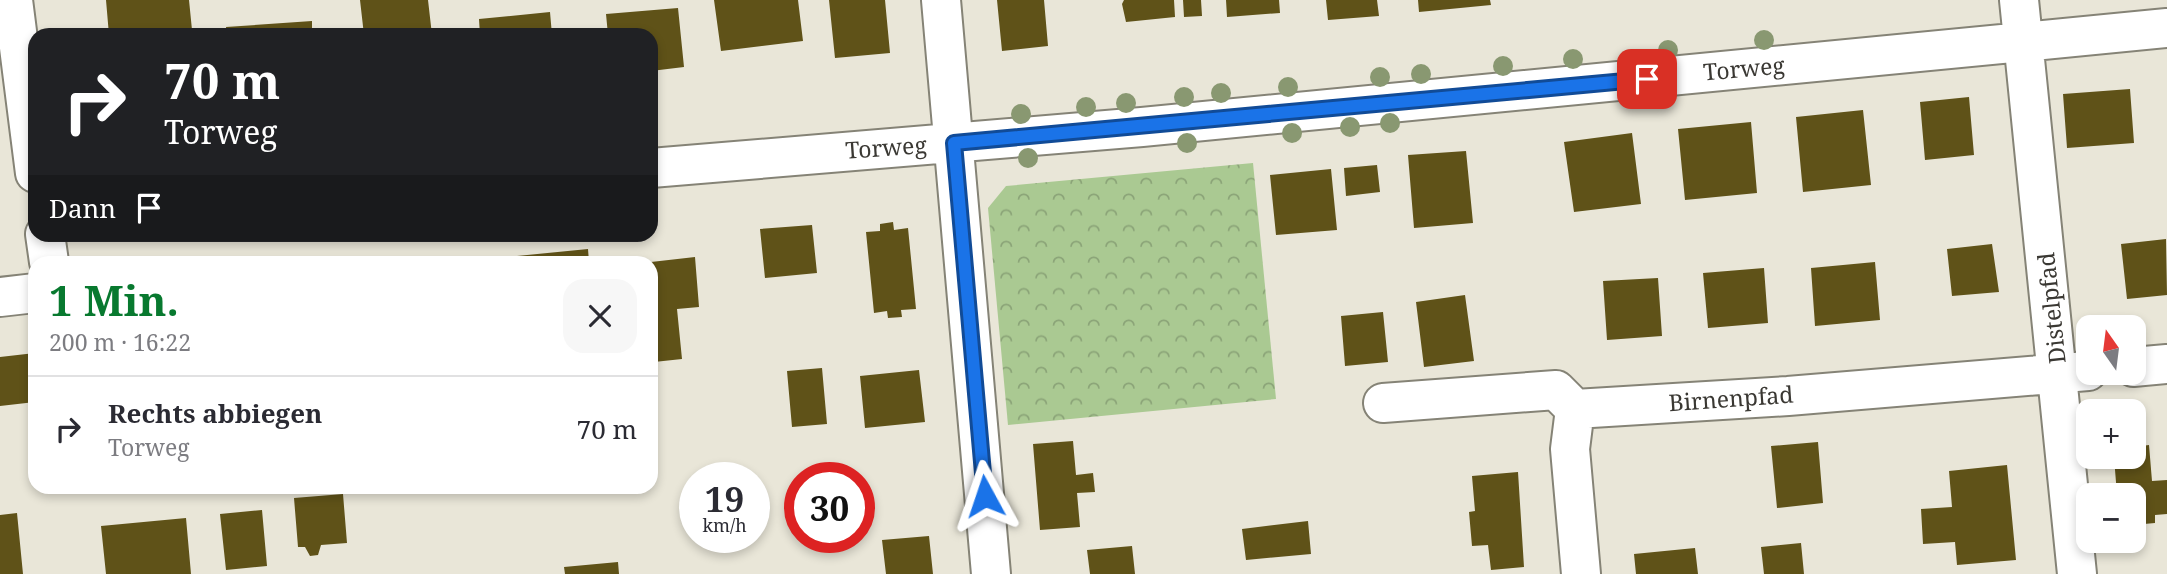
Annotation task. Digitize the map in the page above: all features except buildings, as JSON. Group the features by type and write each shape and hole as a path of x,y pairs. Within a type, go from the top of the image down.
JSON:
{"street":[{"path":"13,0 14,130 28,159"},
{"path":"941,0 991,574"},
{"name":"Distelpfad","path":"2019,0 2073,373 2077,574"},
{"name":"Torweg","path":"658,167 954,143 2024,43 2167,27"},
{"path":"0,297 28,294"},
{"path":"2146,366 2167,364"},
{"name":"Birnenpfad","path":"1575,409 1788,396 2073,373"},
{"path":"1382,403 1556,390 1575,409 1570,449 1581,574"}],"green space":[{"path":"1253,163 1276,399 1008,425 988,208 1006,186"}],"route":[{"path":"985,496 954,143 1647,79"}]}
